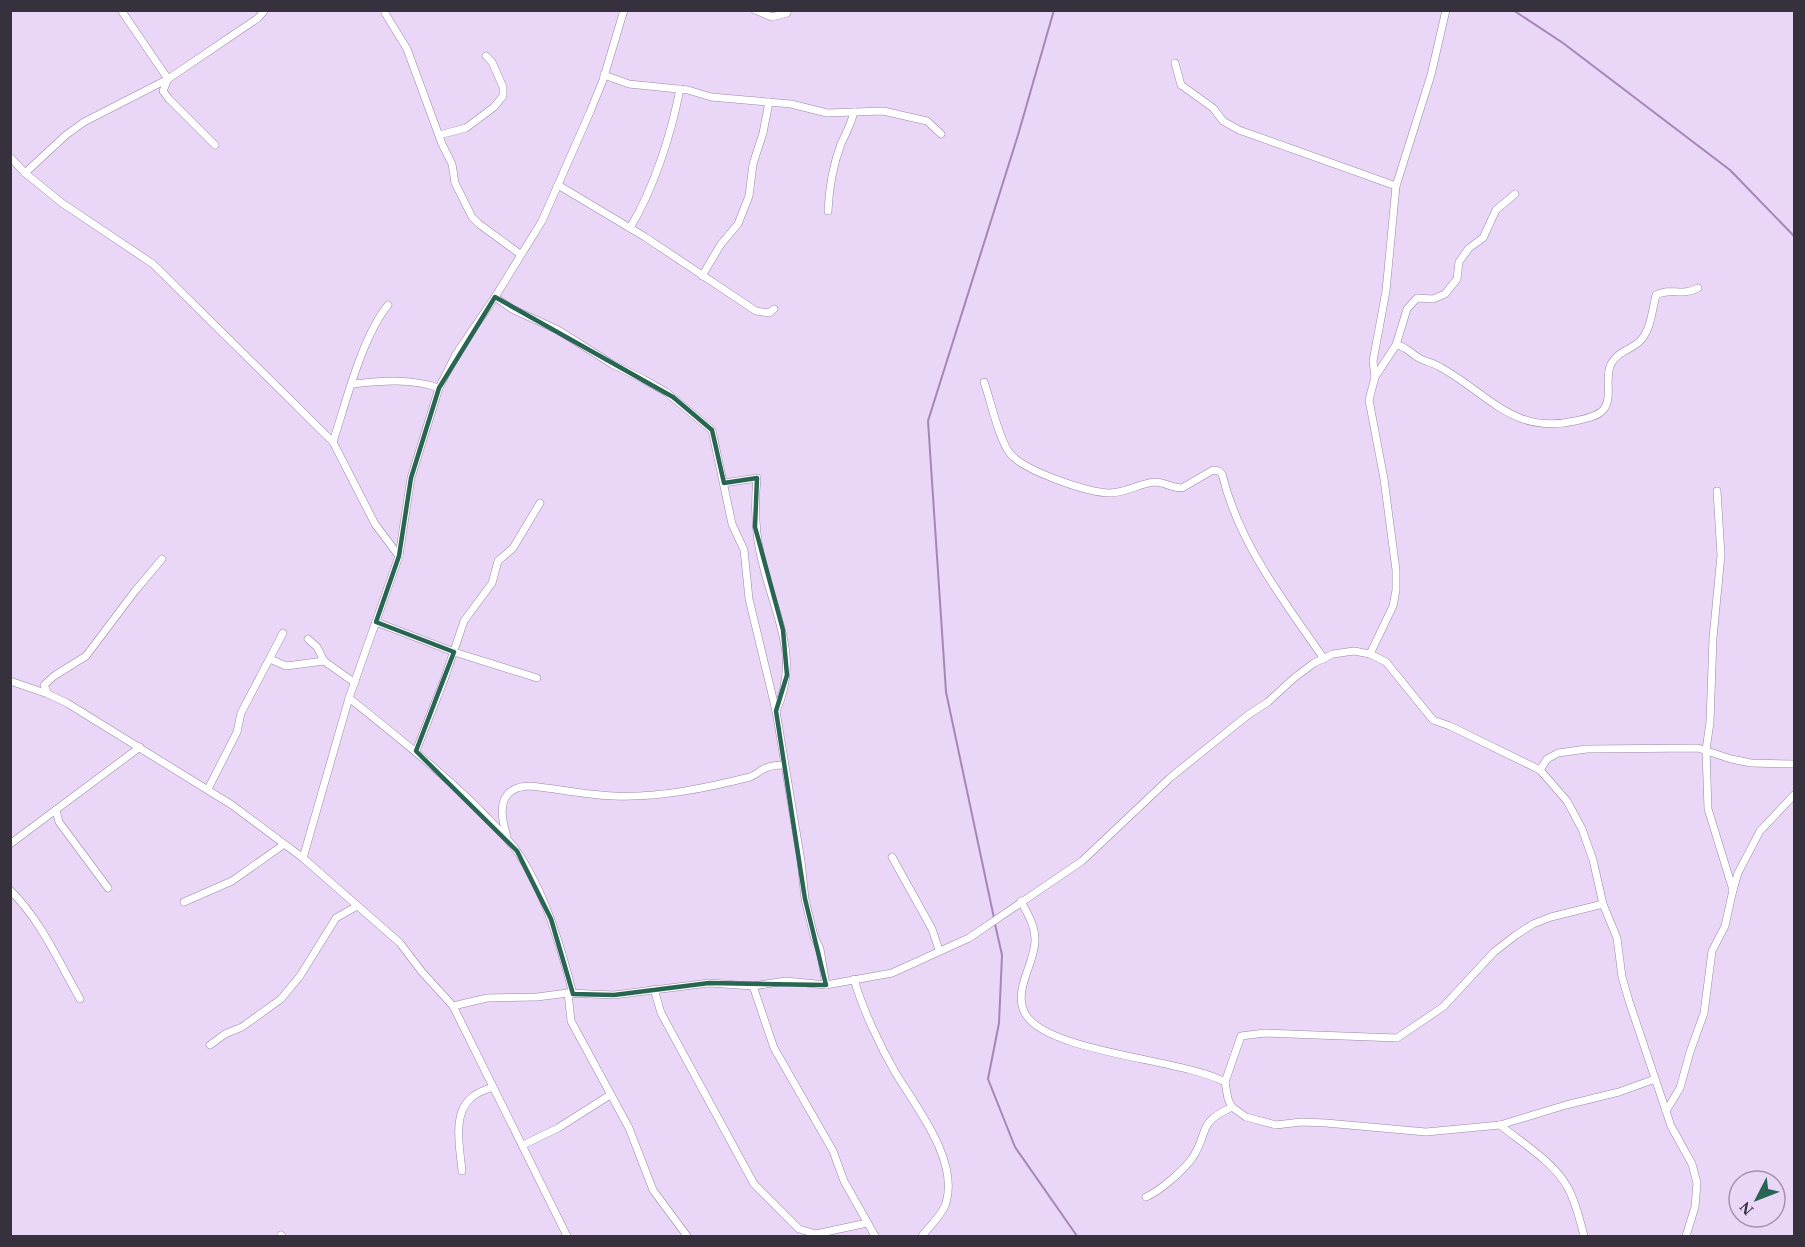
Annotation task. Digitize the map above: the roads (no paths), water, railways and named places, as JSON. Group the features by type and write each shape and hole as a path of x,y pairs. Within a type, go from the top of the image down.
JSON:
{"street":[{"path":"121,10 168,79"},
{"path":"25,173 66,135 84,122 168,79 258,18 265,10"},
{"path":"303,858 350,698 399,556 411,478 439,388 456,354 542,221 604,75 624,10"},
{"path":"755,10 772,16 787,13 788,10"},
{"path":"1371,654 1390,614 1396,590 1396,570 1384,479 1369,400 1375,377 1374,361 1386,291 1396,186 1431,75 1446,10"},
{"path":"386,13 408,49 452,164 455,183 472,217 520,254"},
{"path":"439,135 466,128 494,107 503,96 503,87 492,62 486,56"},
{"path":"1175,63 1181,85 1213,108 1223,121 1239,130 1396,186"},
{"path":"604,75 629,84 680,89 711,97 791,104 827,113 883,111 927,121 941,134"},
{"path":"168,79 163,91 214,145"},
{"path":"630,228 653,182 674,120 680,89"},
{"path":"702,276 721,244 738,224 749,196 753,164 763,133 769,102"},
{"path":"828,211 829,189 854,112"},
{"path":"10,158 62,203 153,264 333,442 375,524 399,556"},
{"path":"558,185 630,228 756,311 769,313 774,309"},
{"path":"1375,377 1396,345 1407,309 1417,298 1433,299 1445,294 1457,279 1459,262 1469,248 1484,238 1496,210 1515,194"},
{"path":"1396,345 1403,346 1418,357 1440,367 1513,416 1538,424 1554,425 1572,422 1595,415 1604,409 1609,390 1610,365 1615,357 1640,341 1644,335 1656,295 1665,290 1681,294 1698,288"},
{"path":"495,297 512,309 558,330 612,364 674,397 712,430 732,524 744,550 749,599 776,711 801,861 805,899 814,936 820,949 826,985"},
{"path":"333,442 367,343 379,315 387,305"},
{"path":"352,384 378,381 422,382 439,388"},
{"path":"984,382 1009,453 1030,467 1065,483 1090,491 1111,493 1132,490 1154,482 1182,488 1203,474 1213,470 1219,471 1246,541 1296,620 1324,659"},
{"path":"724,483 757,478 755,502 757,535 764,571 777,606 787,650 784,694 776,711"},
{"path":"1717,491 1721,555 1713,638 1710,723 1706,750 1708,809 1733,890"},
{"path":"416,751 464,621 492,583 498,561 513,548 540,503"},
{"path":"48,693 44,685 86,656 162,559"},
{"path":"376,622 454,652 537,678"},
{"path":"208,789 237,732 241,713 283,633"},
{"path":"308,639 317,647 324,661 355,683"},
{"path":"453,1006 487,998 570,994 614,995 709,983 753,986 786,981 826,985 892,973 969,938 1082,861 1171,777 1248,715 1268,702 1314,663 1333,654 1354,651 1371,654 1386,662 1432,720 1450,726 1540,770 1567,801 1582,830 1593,860 1603,904 1617,938 1622,977 1629,1001 1671,1126 1692,1164 1697,1183 1695,1207 1686,1236"},
{"path":"270,659 286,666 324,661"},
{"path":"10,681 48,693 208,789 303,858 400,943 422,972 453,1006 567,1236"},
{"path":"350,698 416,751 458,789 507,838 526,866 551,919 570,994 571,1021 629,1128 653,1190 687,1236"},
{"path":"10,844 140,747"},
{"path":"1540,770 1547,759 1558,753 1587,749 1698,748 1751,763 1794,764"},
{"path":"507,838 503,823 503,804 506,795 516,788 529,786 594,795 628,796 708,788 733,780 753,777 767,767 784,765"},
{"path":"1666,1110 1680,1088 1704,1013 1712,951 1725,926 1738,873 1760,831 1794,795"},
{"path":"56,810 58,822 108,888"},
{"path":"184,902 232,881 283,845"},
{"path":"892,857 932,929 939,950"},
{"path":"10,890 19,898 50,945 80,999"},
{"path":"1021,901 1034,927 1036,942 1024,978 1023,1001 1026,1015 1050,1034 1152,1062 1187,1068 1225,1082"},
{"path":"1603,904 1551,917 1525,929 1494,952 1443,1006 1397,1038 1265,1033 1241,1036 1225,1082 1228,1099 1232,1107 1246,1118 1276,1125 1301,1122 1326,1123 1426,1132 1500,1125 1619,1092 1655,1079"},
{"path":"210,1046 225,1034 242,1027 280,999 300,976 336,918 357,906"},
{"path":"854,979 858,995 894,1071 933,1135 948,1172 946,1204 922,1236"},
{"path":"753,986 774,1048 833,1151 844,1181 875,1236"},
{"path":"654,989 661,1013 754,1184 762,1194 799,1229 807,1233 816,1234 867,1223"},
{"path":"462,1171 458,1134 463,1107 471,1097 493,1088"},
{"path":"523,1145 558,1128 610,1095"},
{"path":"1146,1197 1154,1193 1193,1157 1208,1122 1232,1107"},
{"path":"1500,1125 1548,1164 1567,1186 1578,1210 1584,1236"}],"waterway":[{"path":"994,918 946,692 928,421 1018,135 1054,10"},
{"path":"1513,10 1563,43 1730,170 1794,236"},
{"path":"995,924 1002,955 999,1023 988,1079 1015,1147 1077,1236"}]}
